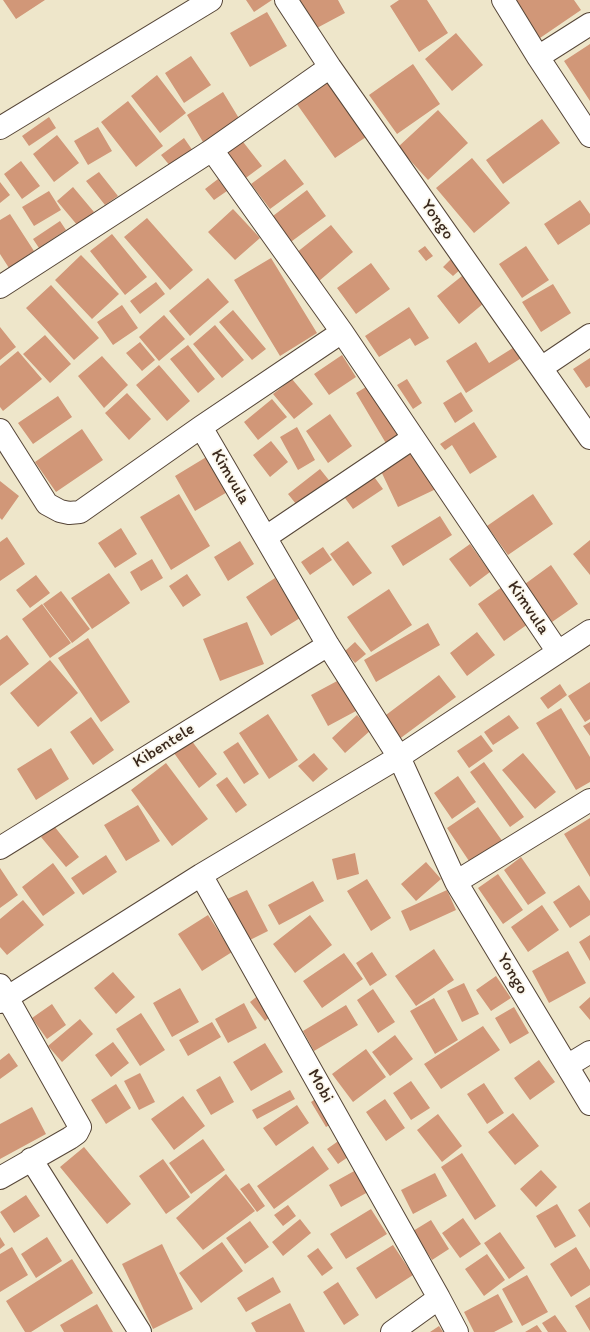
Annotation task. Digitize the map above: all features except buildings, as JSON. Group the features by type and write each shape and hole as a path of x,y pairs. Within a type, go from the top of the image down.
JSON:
{"street":[{"path":"0,128 211,0"},
{"name":"Yongo","path":"286,0 330,67 590,438"},
{"path":"504,0 538,57 590,136"},
{"path":"538,57 590,24"},
{"path":"0,287 212,150 330,67"},
{"name":"Kimvula","path":"212,150 342,332 558,652"},
{"path":"0,430 47,504 60,511 69,513 80,512 201,427 342,332"},
{"path":"541,368 590,335"},
{"name":"Kimvula","path":"201,427 328,644 399,758"},
{"path":"266,537 414,438"},
{"path":"0,1178 70,1138 77,1133 80,1127 3,995 201,875 399,758 590,631"},
{"name":"Kibentele","path":"0,848 328,644"},
{"name":"Yongo","path":"399,758 456,882 590,1104"},
{"path":"456,882 590,800"},
{"name":"Mobi","path":"201,875 457,1332"},
{"path":"567,1066 590,1052"},
{"path":"31,1160 140,1332"},
{"path":"392,1332 439,1298"}]}
